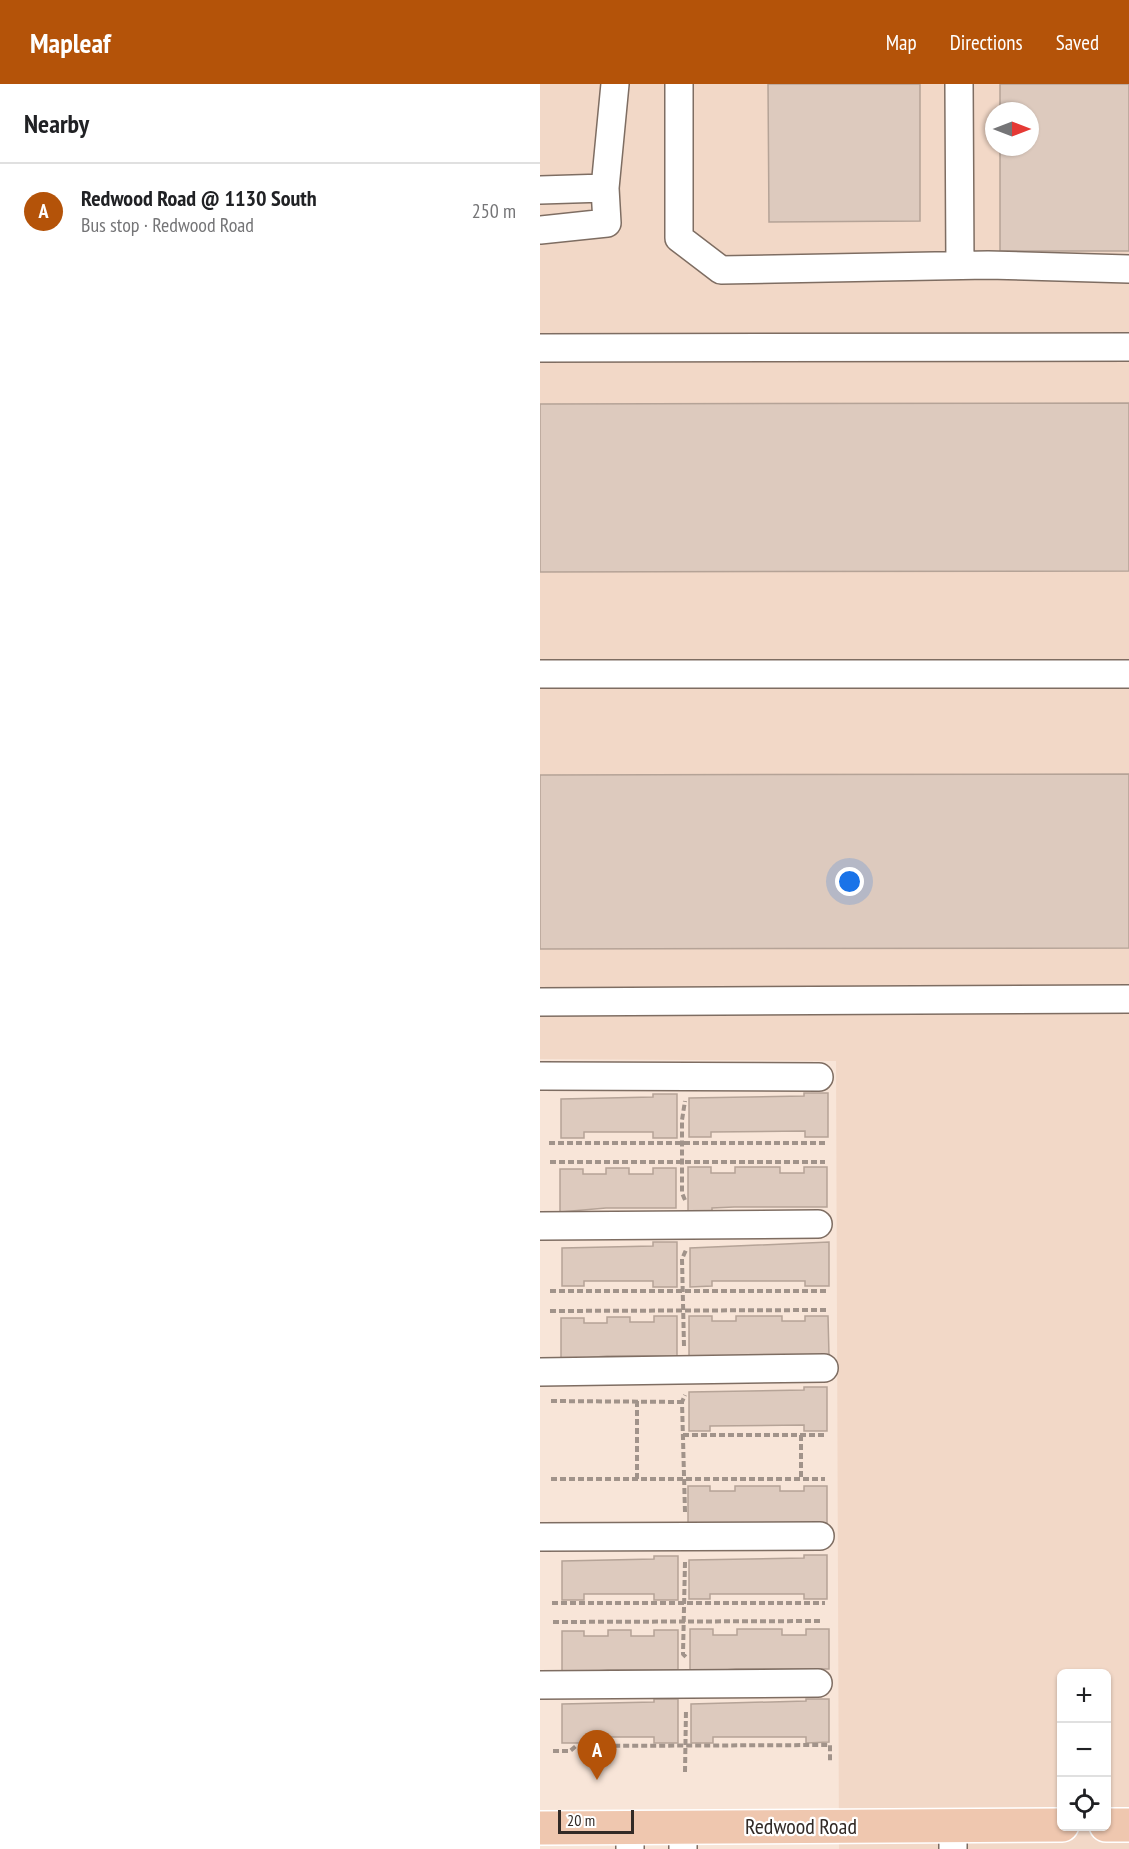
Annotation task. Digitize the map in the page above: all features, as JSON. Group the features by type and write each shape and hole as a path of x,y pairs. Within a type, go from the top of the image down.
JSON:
{"main road":[{"path":"1111,1825 1129,1825"},
{"name":"Redwood Road","path":"540,1828 572,1839 953,1837 1057,1826"}],"lane":[{"path":"540,230 607,223 605,188 615,84"},
{"path":"679,84 679,238 722,270 960,265 1129,269"},
{"path":"958,84 960,265"},
{"path":"540,190 605,188"},
{"path":"540,348 1129,347"},
{"path":"540,674 1129,674"},
{"path":"540,1002 1129,999"},
{"path":"540,1076 819,1077"},
{"path":"540,1226 818,1224"},
{"path":"540,1372 824,1368"},
{"path":"540,1537 820,1536"},
{"path":"540,1685 818,1683"}],"path":[{"path":"685,1076 682,1143 686,1225 682,1292 686,1370 685,1399 682,1402 686,1537 683,1603 686,1684 685,1772"},
{"path":"549,1143 825,1143"},
{"path":"550,1162 825,1162"},
{"path":"550,1291 826,1291"},
{"path":"550,1311 826,1310"},
{"path":"551,1401 682,1402"},
{"path":"637,1401 637,1479"},
{"path":"683,1435 825,1435"},
{"path":"801,1435 801,1479"},
{"path":"552,1479 825,1479"},
{"path":"552,1603 825,1603"},
{"path":"553,1622 821,1621"},
{"path":"553,1751 570,1751 576,1746 830,1745 830,1761"}],"shaded area":[{"path":"540,84 1129,84 1129,1849 839,1849 836,1061 540,1059"}],"building":[{"path":"768,84 920,84 920,221 769,222"},
{"path":"1000,84 1129,84 1129,251 1000,251 1000,156 1039,156 1039,102 1000,102"},
{"path":"1129,403 1129,571 540,572 540,404"},
{"path":"1129,774 1129,948 540,949 540,775"},
{"path":"804,1093 828,1093 828,1137 805,1137 805,1131 711,1132 711,1137 689,1137 689,1098 804,1096"},
{"path":"653,1094 677,1094 677,1138 653,1138 653,1132 584,1132 584,1138 561,1138 561,1099 653,1097"},
{"path":"688,1167 711,1167 711,1173 735,1173 735,1167 780,1167 780,1173 804,1173 804,1167 827,1167 827,1207 734,1207 712,1208 712,1211 688,1211"},
{"path":"606,1168 629,1168 629,1174 653,1174 653,1168 676,1168 676,1208 606,1208 560,1212 560,1169 583,1169 583,1174 606,1174"},
{"path":"653,1242 677,1242 677,1287 653,1287 653,1281 584,1281 584,1286 562,1286 562,1248 653,1246"},
{"path":"829,1242 829,1286 805,1286 805,1281 712,1281 712,1286 690,1287 690,1248"},
{"path":"654,1316 677,1316 677,1356 607,1356 561,1360 561,1318 584,1318 584,1323 607,1323 607,1317 630,1317 630,1322 654,1322"},
{"path":"689,1316 712,1316 712,1321 736,1321 736,1316 782,1316 782,1321 805,1321 805,1316 828,1316 829,1355 735,1356 689,1360"},
{"path":"804,1387 827,1387 827,1431 804,1431 804,1425 710,1426 710,1431 689,1431 689,1392 804,1390"},
{"path":"688,1486 710,1486 710,1491 735,1491 735,1486 780,1486 780,1491 804,1491 804,1486 827,1486 827,1525 688,1530"},
{"path":"804,1555 827,1555 827,1599 804,1599 804,1594 710,1594 710,1599 689,1599 689,1560 804,1558"},
{"path":"654,1556 678,1556 678,1600 654,1600 654,1594 584,1594 584,1600 562,1600 562,1561 654,1559"},
{"path":"690,1629 713,1629 713,1635 737,1635 737,1629 782,1629 782,1635 806,1635 806,1629 829,1629 829,1669 736,1669 690,1673"},
{"path":"608,1630 631,1630 631,1636 654,1636 654,1630 678,1630 678,1670 608,1670 562,1674 562,1631 584,1631 584,1636 608,1636"},
{"path":"654,1699 678,1699 678,1743 654,1743 654,1737 585,1737 585,1743 562,1743 562,1704 654,1702"},
{"path":"806,1699 829,1699 829,1742 806,1743 806,1737 713,1737 713,1743 691,1743 691,1704 806,1701"}],"place":[{"name":"Redwood Road @ 1130 South","path":"597,1780"}]}
